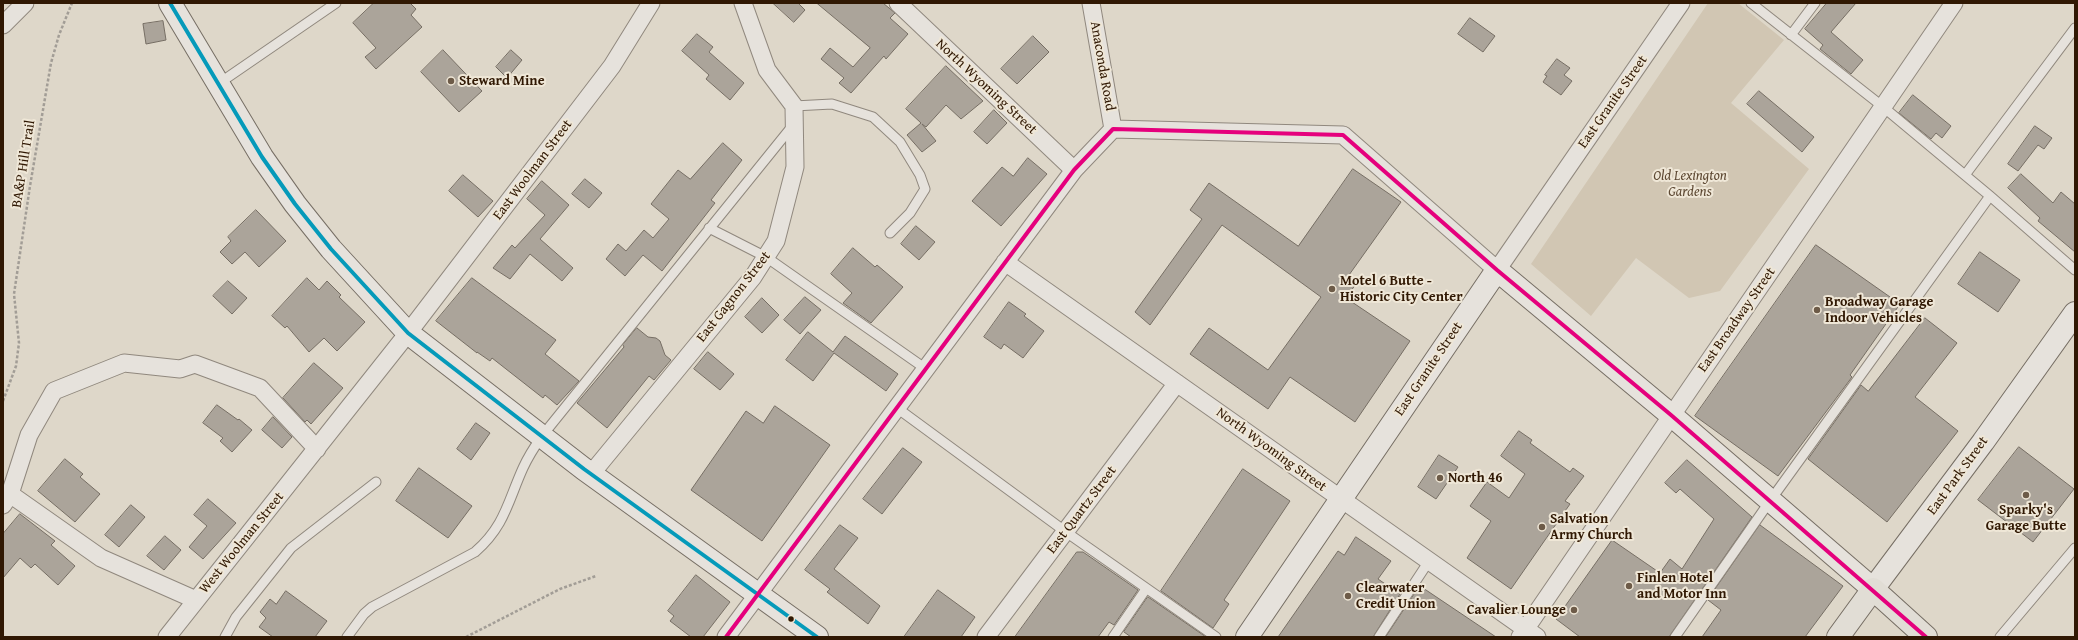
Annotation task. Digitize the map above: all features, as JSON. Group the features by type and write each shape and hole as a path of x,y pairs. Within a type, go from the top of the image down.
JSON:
{"main road":[{"path":"170,3 262,158 295,204 354,275 408,333 591,474 817,637"},
{"path":"1497,270 1671,415 1873,589 1926,637"},
{"name":"East Granite Street","path":"1247,637 1497,270"},
{"name":"East Park Street","path":"1838,637 1983,442 2075,313"}],"street":[{"path":"3,25 25,3"},
{"name":"East Woolman Street","path":"408,333 612,66 651,3"},
{"path":"743,3 766,70 794,106"},
{"name":"North Wyoming Street","path":"898,3 1074,170"},
{"name":"Anaconda Road","path":"1091,3 1112,129"},
{"name":"East Granite Street","path":"1497,270 1680,3"},
{"name":"East Broadway Street","path":"1527,634 1671,415 1727,337 1882,106 1954,3"},
{"name":"East Gagnon Street","path":"591,474 753,277 776,241 795,168 794,106"},
{"path":"726,637 1074,170 1112,129 1343,135 1497,270"},
{"name":"North Wyoming Street","path":"1005,262 1430,561 1527,634"},
{"name":"West Woolman Street","path":"167,637 408,333"},
{"path":"196,600 101,558 6,500 29,435 54,391 124,363 180,369 195,364 260,388 317,449"},
{"name":"East Quartz Street","path":"986,637 1177,383"}],"lane":[{"path":"218,84 336,3"},
{"path":"1751,3 1882,106 1990,196 2075,270"},
{"path":"1791,35 1815,3"},
{"path":"1965,175 2075,28"},
{"path":"794,106 832,104 873,117 900,142 920,175 925,189 910,213 890,233"},
{"path":"347,637 364,614 372,607 475,552 487,542 506,512 522,469 542,436 794,123"},
{"path":"1675,637 1770,501 1990,196"},
{"path":"709,228 766,257 926,370"},
{"path":"897,408 1066,532 1216,637"},
{"path":"225,637 236,617 291,548 376,482"},
{"path":"2000,637 2075,548"},
{"path":"1379,637 1430,561"},
{"path":"1113,637 1146,589"}],"path":[{"name":"BA&P Hill Trail","path":"3,401 16,366 19,343 14,294 30,186 51,63 59,35 72,3"},
{"path":"466,637 560,589 596,576"}],"green space":[{"name":"Old Lexington Gardens","path":"1708,3 1738,3 1784,40 1731,103 1809,169 1720,291 1689,298 1636,258 1591,316 1531,264"}],"building":[{"path":"374,3 410,3 416,9 411,15 422,27 376,69 365,57 376,48 353,23"},
{"path":"773,3 798,3 805,10 794,22"},
{"path":"817,3 883,3 895,13 890,18 908,34 886,59 884,56 851,93 839,83 844,78 821,59 830,48 853,67 870,48"},
{"path":"1827,3 1856,3 1831,32 1863,60 1851,74 1820,49 1823,45 1805,29"},
{"path":"1470,18 1495,36 1483,52 1458,34"},
{"path":"163,21 166,40 146,44 143,24"},
{"path":"697,34 713,47 709,52 744,83 730,100 706,79 709,75 682,51"},
{"path":"1033,36 1049,52 1017,84 1001,69"},
{"name":"Steward Mine","path":"443,50 482,91 459,112 421,72"},
{"path":"511,50 522,60 507,78 496,67"},
{"path":"1557,59 1570,68 1564,75 1572,81 1561,95 1543,82 1547,76 1545,75"},
{"path":"946,66 983,101 961,119 946,105 926,127 922,124 936,141 922,152 907,135 921,123 906,109"},
{"path":"1759,91 1814,137 1802,152 1747,104"},
{"path":"1913,95 1951,126 1942,138 1936,133 1931,139 1899,113"},
{"path":"994,110 1007,123 987,144 974,132"},
{"path":"2035,126 2052,138 2044,149 2038,145 2018,171 2008,164"},
{"path":"723,143 742,160 711,200 715,203 662,271 643,255 625,276 606,259 618,244 626,251 644,230 653,238 669,219 651,204 678,170 690,179"},
{"path":"1028,158 1047,174 1001,226 972,201 1002,167 1013,176"},
{"name":"Motel 6 Butte - Historic City Center","path":"1353,169 1401,202 1349,275 1358,281 1346,298 1410,341 1355,422 1290,377 1268,409 1190,354 1209,328 1268,370 1321,297 1222,225 1150,325 1135,312 1202,219 1190,210 1209,183 1298,246"},
{"path":"2021,174 2053,203 2061,192 2075,204 2075,252 2038,221 2040,218 2008,188"},
{"path":"463,175 493,201 478,217 449,191"},
{"path":"585,179 602,193 589,208 572,194"},
{"path":"542,181 569,205 540,239 573,268 562,281 530,254 510,279 493,268 512,245 515,248 545,215 527,199"},
{"path":"256,210 286,241 259,267 245,252 232,264 220,252 231,241 228,237"},
{"path":"916,226 935,242 919,260 901,244"},
{"path":"1816,245 1900,304 1850,375 1852,377 1778,476 1695,416"},
{"path":"853,248 875,267 877,265 903,287 871,323 843,303 852,293 831,274"},
{"path":"1980,252 2020,280 1998,312 1958,284"},
{"path":"307,278 319,290 327,281 341,295 339,297 365,322 337,351 324,338 309,352 287,326 285,328 272,316"},
{"path":"472,278 556,340 545,354 579,381 557,405 545,395 543,398 492,358 490,361 477,353 436,321"},
{"path":"228,281 247,298 232,314 213,296"},
{"path":"805,297 821,310 800,334 784,320"},
{"path":"762,298 779,315 762,333 745,317"},
{"path":"1009,302 1026,314 1024,316 1044,331 1023,358 1004,344 1001,349 984,337"},
{"path":"1925,318 1957,343 1915,397 1958,431 1887,522 1808,459 1861,385 1868,391"},
{"path":"637,328 648,337 656,338 660,341 665,355 671,360 654,380 649,376 607,428 577,403 624,347 623,345"},
{"path":"808,332 833,352 845,336 898,374 886,391 834,353 813,381 786,360"},
{"path":"708,352 734,374 720,390 694,369"},
{"path":"314,363 343,388 311,424 307,420 305,422 283,398"},
{"path":"217,405 238,420 239,419 252,430 232,452 220,441 223,438 203,423"},
{"path":"775,406 830,445 762,541 691,490 746,411 763,423"},
{"path":"273,417 292,437 282,448 262,430"},
{"path":"476,423 490,433 471,460 457,449"},
{"path":"1519,431 1532,440 1530,443 1570,472 1573,468 1584,476 1565,501 1570,504 1511,589 1467,558 1491,521 1470,506 1487,482 1509,498 1525,474 1501,456"},
{"name":"Sparky's Garage Butte","path":"2019,447 2074,489 2033,542 1978,500"},
{"path":"903,448 922,462 882,514 863,499"},
{"path":"1439,455 1458,467 1436,499 1418,487"},
{"path":"65,459 83,474 80,477 100,494 75,522 38,491"},
{"name":"Finlen Hotel and Motor Inn","path":"1687,460 1752,517 1669,637 1580,637 1556,619 1612,540 1660,573 1670,559 1682,569 1714,519 1680,489 1676,493 1665,483"},
{"path":"419,468 472,506 448,538 396,501"},
{"path":"1243,469 1290,501 1224,600 1229,604 1213,628 1161,591"},
{"path":"208,499 236,523 203,559 189,547 207,526 194,515"},
{"path":"131,505 145,517 119,547 105,535"},
{"path":"20,514 55,541 51,545 75,566 58,585 35,564 31,568 20,558 3,578 3,534"},
{"path":"840,525 858,538 834,569 880,606 868,624 827,592 830,589 805,570"},
{"path":"1760,525 1843,586 1805,637 1702,637 1721,610 1708,600"},
{"path":"165,536 181,550 164,570 147,556"},
{"path":"1356,537 1391,561 1378,579 1400,594 1373,637 1278,637 1338,551 1344,555"},
{"path":"1077,552 1083,552 1138,590 1114,625 1109,622 1098,637 1015,637"},
{"path":"696,575 730,602 703,637 691,637 670,621 674,616 668,611"},
{"path":"1420,586 1496,637 1386,637"},
{"path":"938,590 975,617 961,637 904,637"},
{"path":"286,591 327,621 315,637 273,637 259,627 266,618 260,612 270,599 276,604"},
{"path":"1148,597 1206,637 1131,637 1124,632"}],"transit line":[{"path":"170,3 262,157 295,204 331,249 408,333 584,469 817,637"},
{"path":"726,637 1074,170 1113,129 1343,135 1497,270 1671,415 1926,637"}],"place":[{"name":"Steward Mine","path":"451,81"},
{"name":"Motel 6 Butte - Historic City Center","path":"1332,289"},
{"name":"Broadway Garage Indoor Vehicles","path":"1817,310"},
{"name":"North 46","path":"1440,478"},
{"name":"Sparky's Garage Butte","path":"2026,495"},
{"name":"Salvation Army Church","path":"1542,527"},
{"name":"Finlen Hotel and Motor Inn","path":"1629,586"},
{"name":"Clearwater Credit Union","path":"1348,596"},
{"name":"Cavalier Lounge","path":"1574,610"}]}
